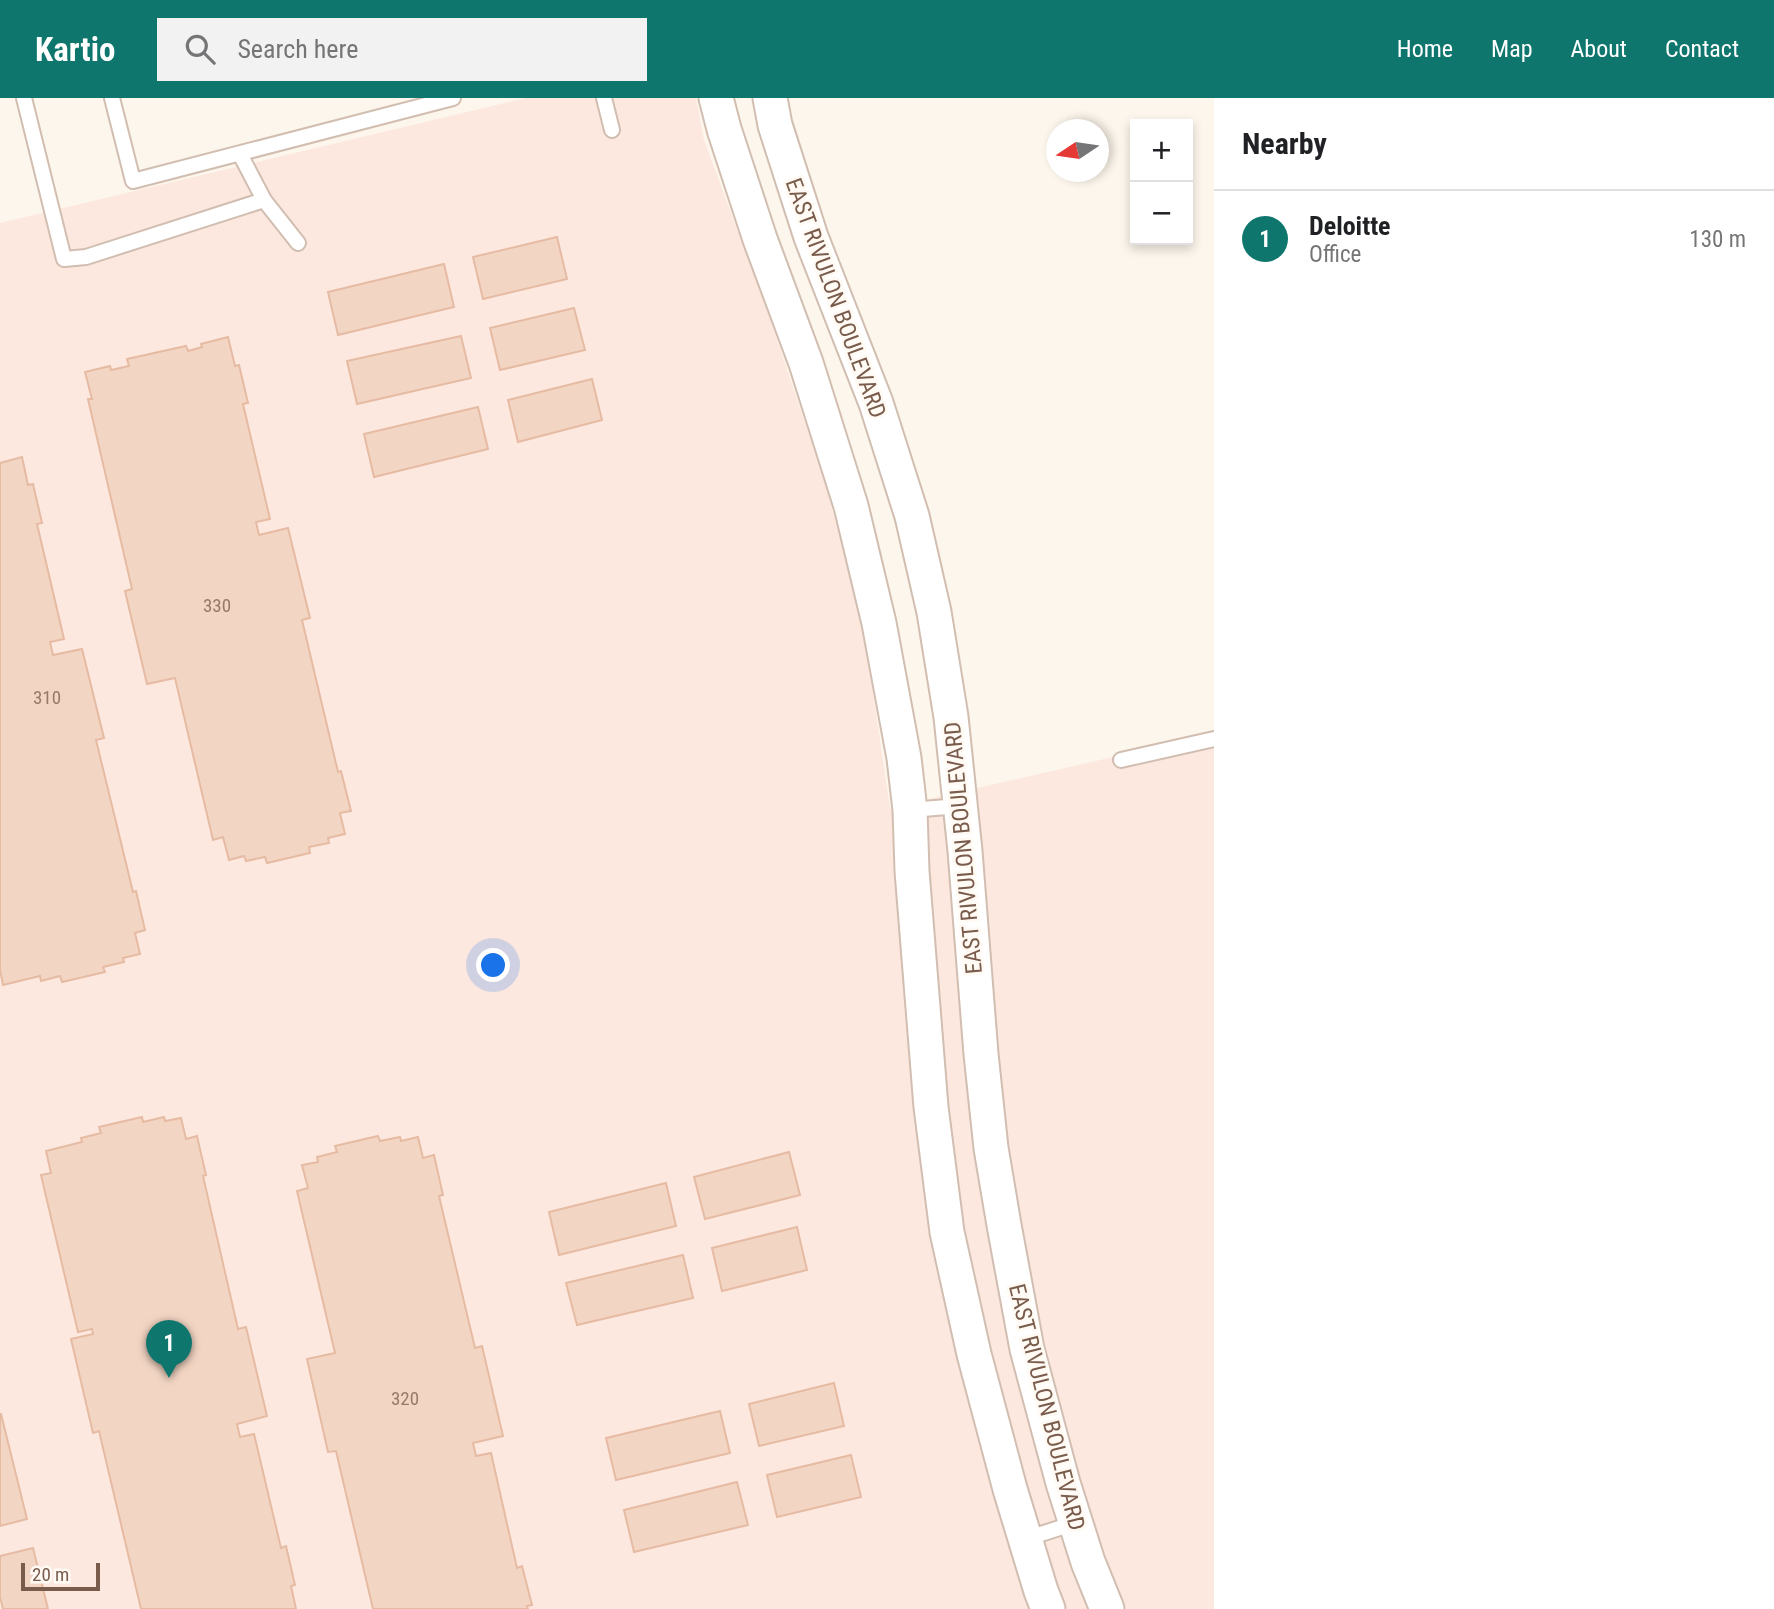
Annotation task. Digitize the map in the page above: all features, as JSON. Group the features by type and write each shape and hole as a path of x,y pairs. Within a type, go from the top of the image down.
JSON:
{"street":[{"path":"716,98 752,215 806,363 851,506 879,623 904,758 910,810 912,871 931,1107 947,1232 974,1354 1010,1489 1048,1609"},
{"name":"EAST RIVULON BOULEVARD","path":"770,98 775,125 811,237 876,403 912,516 934,612 951,717 981,1054 999,1199 1027,1349 1075,1523 1107,1609"}],"lane":[{"path":"24,98 64,260 86,257 264,200"},
{"path":"112,98 133,181 453,98"},
{"path":"604,98 612,130"},
{"path":"240,154 264,200 298,243"},
{"path":"1121,760 1214,739"},
{"path":"910,810 960,806"},
{"path":"1025,1539 1075,1523"}],"shaded area":[{"path":"526,98 696,98 704,140 767,310 825,482 863,624 890,808 1214,734 1214,1609 0,1609 0,223"}],"building":[{"path":"557,237 567,279 483,299 473,257"},
{"path":"444,264 454,307 338,335 328,292"},
{"path":"574,308 585,350 500,370 490,328"},
{"path":"461,336 471,378 357,404 347,361"},
{"path":"228,337 235,366 239,365 248,403 243,404 270,519 256,522 259,535 288,528 310,618 302,620 338,772 341,771 351,811 340,813 345,834 328,838 329,843 309,847 310,853 267,863 265,857 246,861 244,856 229,860 223,837 213,840 175,678 147,684 125,591 132,589 88,399 92,399 85,372 110,366 111,370 129,366 127,359 186,346 188,351 202,347 201,344"},
{"path":"592,379 602,420 518,442 508,400"},
{"path":"478,407 488,449 374,477 364,434"},
{"path":"22,457 28,485 33,484 42,523 37,524 64,639 50,642 53,655 82,649 104,738 96,740 133,892 136,891 145,930 135,933 140,954 123,958 124,962 103,967 105,972 62,982 60,976 41,981 40,976 3,985 0,970 0,463"},
{"path":"142,1117 143,1122 164,1117 165,1121 181,1118 186,1139 197,1136 206,1175 203,1176 238,1329 246,1327 267,1416 237,1424 240,1437 254,1434 281,1548 286,1546 295,1585 291,1586 296,1609 141,1609 99,1431 93,1433 71,1339 93,1334 92,1329 78,1332 41,1175 51,1173 46,1151 82,1142 81,1138 101,1133 99,1127"},
{"path":"378,1136 380,1141 400,1137 401,1141 418,1137 423,1158 434,1155 443,1195 439,1196 475,1348 482,1346 503,1436 473,1443 476,1456 491,1453 517,1568 522,1566 532,1605 527,1606 528,1609 373,1609 336,1451 328,1452 307,1359 335,1353 297,1191 308,1188 302,1165 318,1162 317,1157 337,1152 335,1146"},
{"path":"789,1152 800,1195 705,1219 694,1177"},
{"path":"666,1183 676,1226 559,1255 549,1212"},
{"path":"797,1227 807,1270 722,1291 712,1248"},
{"path":"683,1255 693,1298 577,1325 566,1283"},
{"path":"834,1383 844,1426 759,1446 749,1404"},
{"path":"720,1411 730,1453 616,1480 606,1438"},
{"path":"0,1414 27,1519 0,1526"},
{"path":"851,1455 861,1497 777,1517 767,1475"},
{"path":"737,1482 748,1525 634,1552 624,1510"},
{"path":"33,1548 48,1609 3,1609 0,1597 0,1556"}],"place":[{"name":"Deloitte","path":"169,1378"}]}
